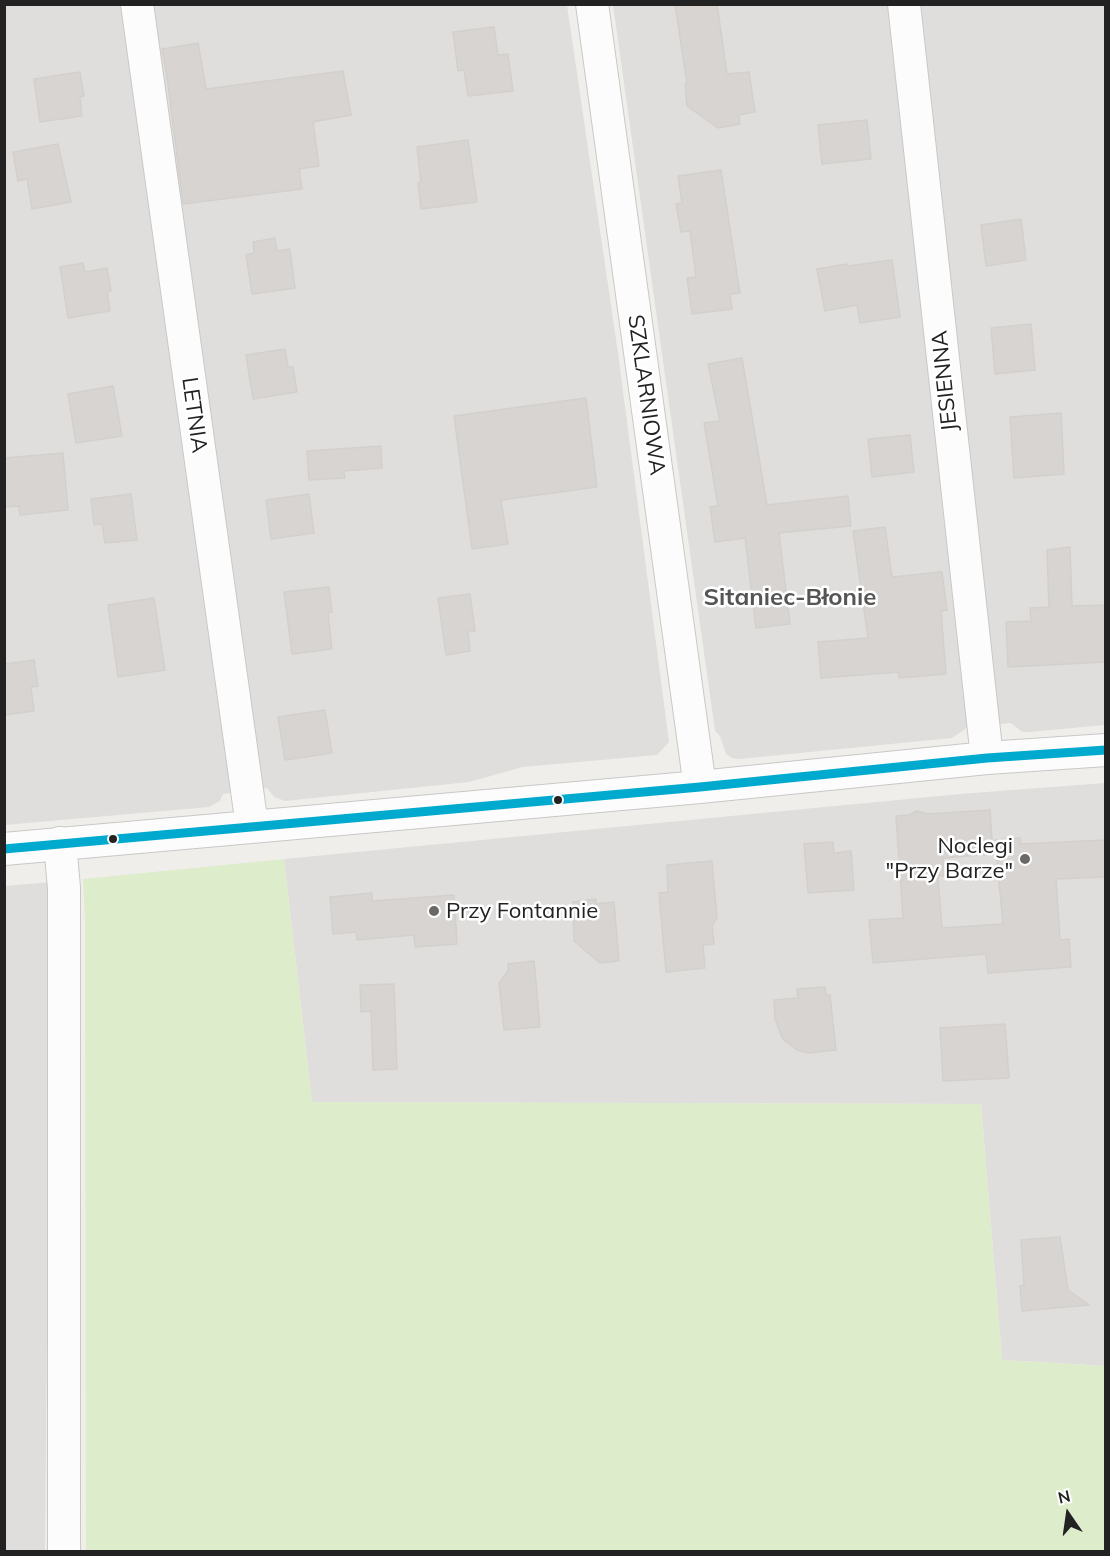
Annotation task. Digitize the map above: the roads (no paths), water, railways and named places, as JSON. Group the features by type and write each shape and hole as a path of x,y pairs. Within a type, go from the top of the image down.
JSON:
{"street":[{"name":"LETNIA","path":"137,4 252,826"},
{"name":"SZKLARNIOWA","path":"592,4 700,787"},
{"name":"JESIENNA","path":"904,4 987,759"},
{"path":"4,849 1106,750"},
{"path":"60,843 64,888 64,1551"}],"place":[{"name":"Noclegi \"Przy Barze\"","path":"1025,859"},
{"name":"Przy Fontannie","path":"434,911"}],"district":[{"name":"Sitaniec-Błonie","path":"790,598"}]}
